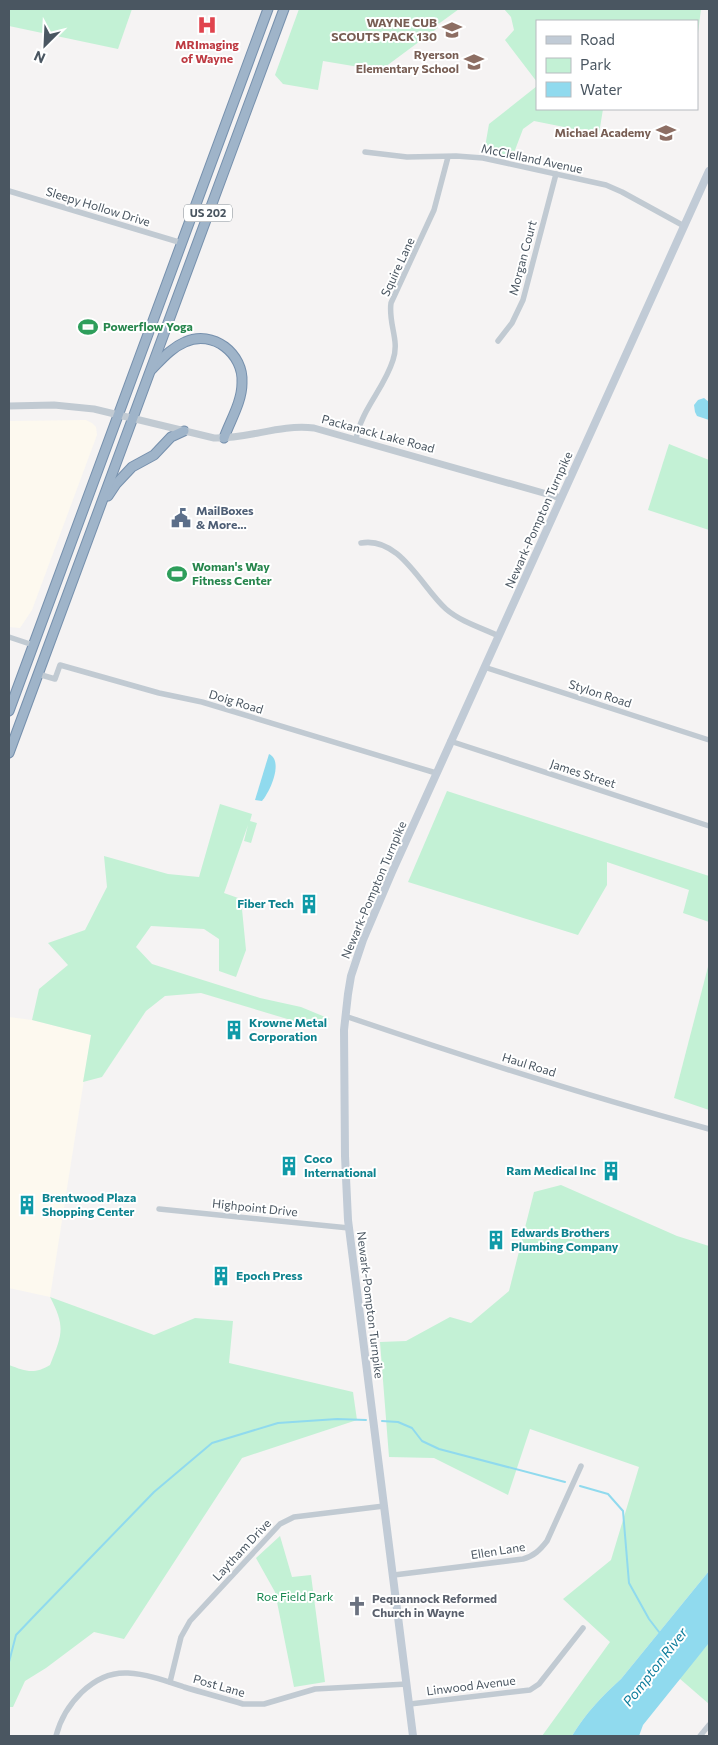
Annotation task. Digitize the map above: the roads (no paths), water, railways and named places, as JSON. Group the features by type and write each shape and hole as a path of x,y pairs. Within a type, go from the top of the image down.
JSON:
{"highway":[{"name":"US 202","path":"9,711 268,9"},
{"name":"US 202","path":"9,753 284,9"},
{"path":"150,371 172,349 189,340 214,341 231,351 240,367 242,385 224,438"},
{"path":"98,511 116,484 132,467 154,455 171,437 184,431"}],"main road":[{"name":"Newark-Pompton Turnpike","path":"413,1736 349,1228 345,1156 345,1016 351,976 363,940 450,741 709,171"}],"street":[{"name":"McClelland Avenue","path":"365,152 407,157 482,158 556,174 615,189 684,226"},
{"name":"Squire Lane","path":"356,440 364,413 383,382 394,359 396,341 390,320 391,303 434,210 448,157"},
{"name":"Morgan Court","path":"498,341 512,323 523,300 556,174"},
{"name":"Sleepy Hollow Drive","path":"9,191 182,243"},
{"name":"Packanack Lake Road","path":"9,406 68,406 132,418 204,436 224,438 243,437 293,427 314,428 561,498"},
{"path":"362,543 380,544 396,553 412,568 434,597 448,611 498,636"},
{"path":"9,638 34,645"},
{"name":"Doig Road","path":"38,674 55,679 60,664 160,693 193,700 436,773"},
{"name":"Stylon Road","path":"484,667 709,740"},
{"name":"James Street","path":"450,741 709,826"},
{"name":"Haul Road","path":"345,1016 519,1073 709,1130"},
{"name":"Highpoint Drive","path":"159,1209 349,1228"},
{"name":"Ellen Lane","path":"394,1575 530,1557 547,1541 580,1466"},
{"name":"Laytham Drive","path":"170,1682 181,1637 190,1621 280,1524 294,1517 384,1506"},
{"name":"Linwood Avenue","path":"410,1704 530,1690 535,1687 583,1628"},
{"name":"Post Lane","path":"56,1736 71,1704 97,1681 117,1673 127,1673 170,1682 250,1705 264,1704 315,1689 407,1684"},
{"path":"700,1736 709,1724"}],"water":[{"path":"704,398 709,402 709,420 697,416 695,412 694,405 698,400"},
{"path":"269,754 275,763 272,784 262,801 255,800"},
{"name":"Pompton River","path":"709,1571 709,1643 643,1725 639,1736 572,1736 588,1713 621,1679"}],"waterway":[{"path":"9,1662 16,1635 154,1492 212,1443 278,1423 337,1419 366,1420"},
{"path":"382,1421 398,1422 412,1428 422,1441 439,1449 565,1482"},
{"path":"580,1486 608,1494 623,1511 629,1583 649,1619 659,1632"}],"place":[{"name":"MRImaging of Wayne","path":"207,25"},
{"name":"WAYNE CUB SCOUTS PACK 130","path":"452,30"},
{"name":"Ryerson Elementary School","path":"474,62"},
{"name":"Michael Academy","path":"666,133"},
{"name":"Powerflow Yoga","path":"88,327"},
{"name":"MailBoxes & More...","path":"181,518"},
{"name":"Woman's Way Fitness Center","path":"177,574"},
{"name":"Fiber Tech","path":"309,904"},
{"name":"Krowne Metal Corporation","path":"234,1030"},
{"name":"Coco International","path":"289,1166"},
{"name":"Ram Medical Inc","path":"611,1171"},
{"name":"Brentwood Plaza Shopping Center","path":"27,1205"},
{"name":"Edwards Brothers Plumbing Company","path":"496,1240"},
{"name":"Epoch Press","path":"221,1276"},
{"name":"Pequannock Reformed Church in Wayne","path":"357,1606"}],"park label":[{"name":"Roe Field Park","path":"295,1597"}]}
